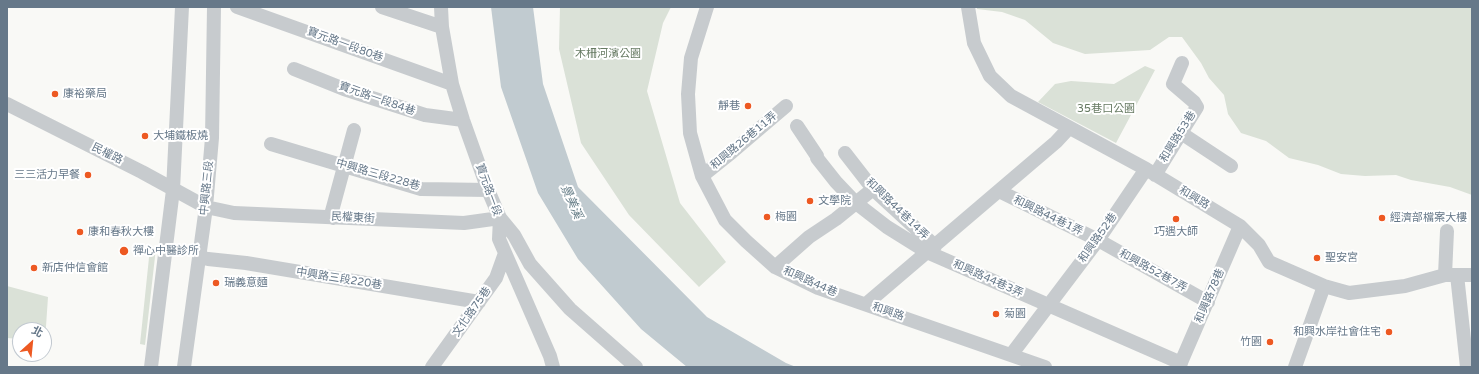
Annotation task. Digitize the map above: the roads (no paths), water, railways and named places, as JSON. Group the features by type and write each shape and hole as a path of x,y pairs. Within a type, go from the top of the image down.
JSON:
{"street":[{"path":"152,367 173,190 182,7"},
{"name":"中興路三段","path":"184,367 206,207 212,138 214,7"},
{"name":"寶元路一段80巷","path":"237,7 452,84"},
{"path":"382,7 442,27"},
{"name":"寶元路一段","path":"441,7 442,27 452,84 488,190 500,218 499,239 550,356 553,367"},
{"name":"和興路44巷","path":"707,7 691,58 688,94 690,133 702,176 725,220 775,267 818,288 866,304"},
{"name":"和興路","path":"968,7 974,43 990,76 1011,96 1150,172 1240,226 1259,245 1269,262 1324,286 1349,293 1405,286 1451,275 1472,274"},
{"name":"和興路53巷","path":"1150,172 1181,133 1197,107 1194,102 1173,84 1182,63"},
{"name":"寶元路一段84巷","path":"294,68 344,89 425,115 463,120"},
{"name":"民權路","path":"7,104 142,172 206,207"},
{"name":"和興路26巷11弄","path":"702,176 786,106"},
{"path":"798,126 817,157 836,182 856,203 887,227 931,249"},
{"path":"866,304 1056,142 1069,128"},
{"path":"333,218 332,211 354,130"},
{"path":"1181,133 1231,166"},
{"name":"中興路三段228巷","path":"271,144 421,189 488,190"},
{"name":"和興路44巷14弄","path":"845,153 873,189 931,249"},
{"name":"和興路52巷","path":"1011,355 1150,172"},
{"path":"775,267 810,237 836,219 873,189"},
{"name":"和興路44巷1弄","path":"998,191 1098,240"},
{"name":"民權東街","path":"206,207 234,213 464,223 500,218"},
{"path":"500,218 514,236 530,264 570,309 636,367"},
{"name":"和興路78巷","path":"1180,365 1240,226"},
{"path":"1447,231 1451,275 1468,367"},
{"name":"和興路52巷7弄","path":"1098,240 1208,302"},
{"name":"和興路44巷3弄","path":"931,249 1048,306"},
{"name":"文化路75巷","path":"432,367 496,278 505,254"},
{"name":"中興路三段220巷","path":"199,257 246,263 479,302"},
{"path":"1295,367 1324,286"},
{"name":"和興路","path":"866,304 1045,367"},
{"path":"1048,306 1180,365"}],"water":[{"name":"景美溪","path":"491,7 533,7 543,84 578,187 707,317 786,363 796,367 687,367 641,329 578,259 538,193 501,87"}],"place":[{"name":"康裕藥局","path":"55,94"},
{"name":"靜巷","path":"748,106"},
{"name":"大埔鐵板燒","path":"145,136"},
{"name":"三三活力早餐","path":"88,175"},
{"name":"文學院","path":"810,201"},
{"name":"梅園","path":"767,217"},
{"name":"經濟部檔案大樓","path":"1382,218"},
{"name":"巧遇大師","path":"1176,219"},
{"name":"康和春秋大樓","path":"80,232"},
{"name":"禪心中醫診所","path":"124,251"},
{"name":"聖安宮","path":"1317,258"},
{"name":"新店仲信會館","path":"34,268"},
{"name":"瑞義意麵","path":"216,283"},
{"name":"菊園","path":"996,314"},
{"name":"和興水岸社會住宅","path":"1389,332"},
{"name":"竹園","path":"1270,342"}],"park label":[{"name":"木柵河濱公園","path":"608,54"},
{"name":"35巷口公園","path":"1106,109"}]}
